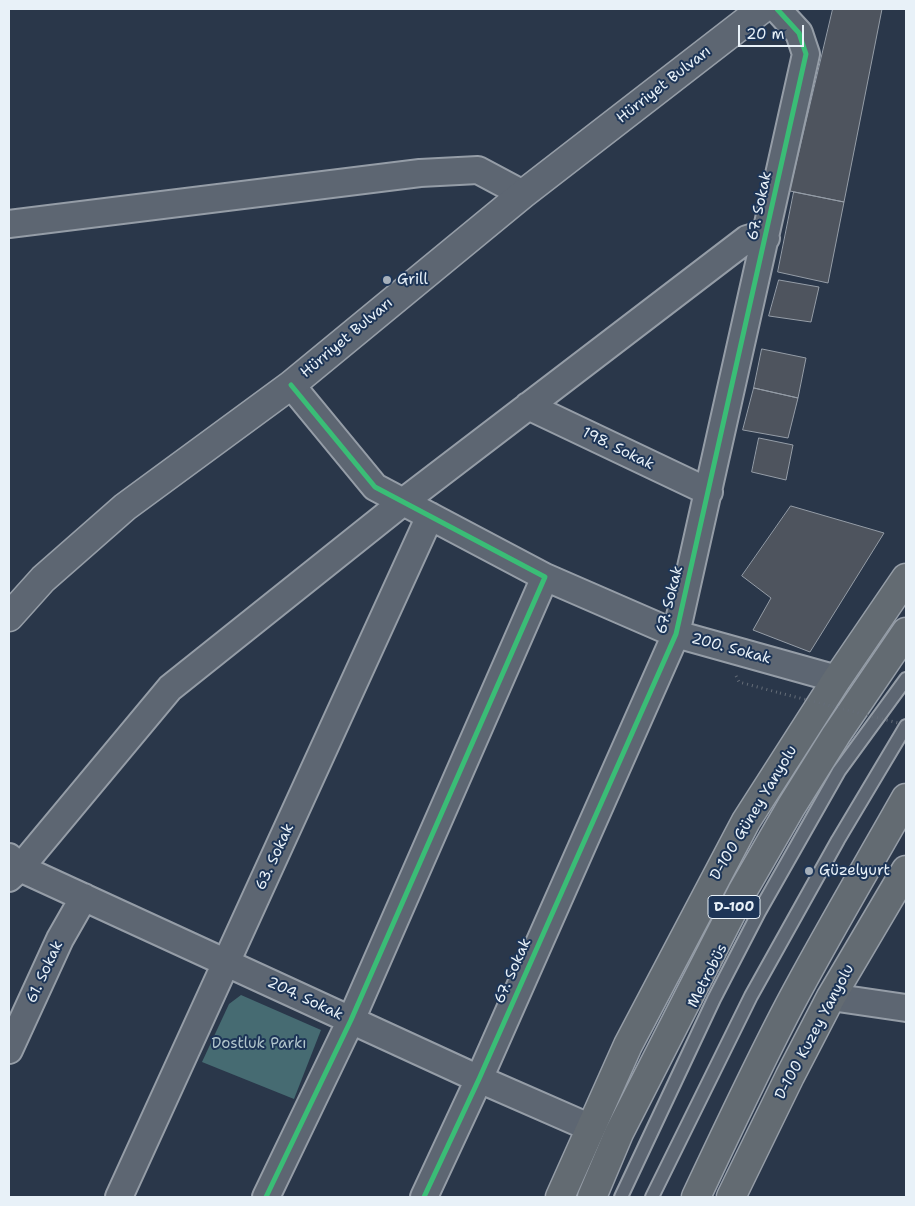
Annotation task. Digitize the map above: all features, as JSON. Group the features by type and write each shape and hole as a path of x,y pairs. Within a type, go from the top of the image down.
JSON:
{"main road":[{"name":"Hürriyet Bulvarı","path":"9,617 43,580 125,507 290,385 523,194 762,9"},
{"name":"D-100 Güney Yanyolu","path":"560,1197 628,1045 746,821 837,679 906,578"},
{"name":"D-100","path":"592,1197 620,1133 742,892 831,743 906,632"},
{"path":"696,1197 789,1006 906,798"},
{"name":"D-100 Kuzey Yanyolu","path":"731,1197 831,997 906,870"}],"street":[{"name":"67. Sokak","path":"424,1197 676,634 806,54 799,33 777,9"},
{"path":"9,224 420,173 478,170 523,194"},
{"path":"13,867 170,688 403,502 747,239 757,236 766,238"},
{"name":"200. Sokak","path":"290,385 375,487 545,576 676,634 837,679"},
{"name":"198. Sokak","path":"528,406 708,492"},
{"name":"63. Sokak","path":"119,1197 430,516"},
{"path":"266,1197 351,1020 545,576"},
{"name":"204. Sokak","path":"13,867 84,897 478,1079 591,1128"},
{"name":"61. Sokak","path":"9,1050 60,939 84,897"},
{"path":"831,997 906,1008"}],"lane":[{"name":"Metrobüs","path":"621,1197 714,999 759,912 839,771 906,679"},
{"path":"652,1197 751,996 838,840 906,725"}],"path":[{"path":"739,682 906,725"}],"green space":[{"name":"Dostluk Parkı","path":"241,995 321,1030 294,1099 202,1062 229,1004"}],"building":[{"path":"833,9 882,9 844,202 790,191"},
{"path":"794,192 844,202 828,283 778,272"},
{"path":"779,280 819,287 811,322 769,316"},
{"path":"762,349 806,358 798,398 754,388"},
{"path":"754,388 798,398 788,438 743,430"},
{"path":"759,438 793,445 786,480 752,472"},
{"path":"791,506 884,533 810,652 753,630 771,598 742,576"}],"cycle path":[{"path":"424,1197 479,1079 676,634 806,54 799,33 777,9"},
{"path":"266,1197 351,1020 545,577 375,487 291,385"}],"place":[{"name":"Grill","path":"387,280"},
{"name":"Güzelyurt","path":"809,871"}]}
